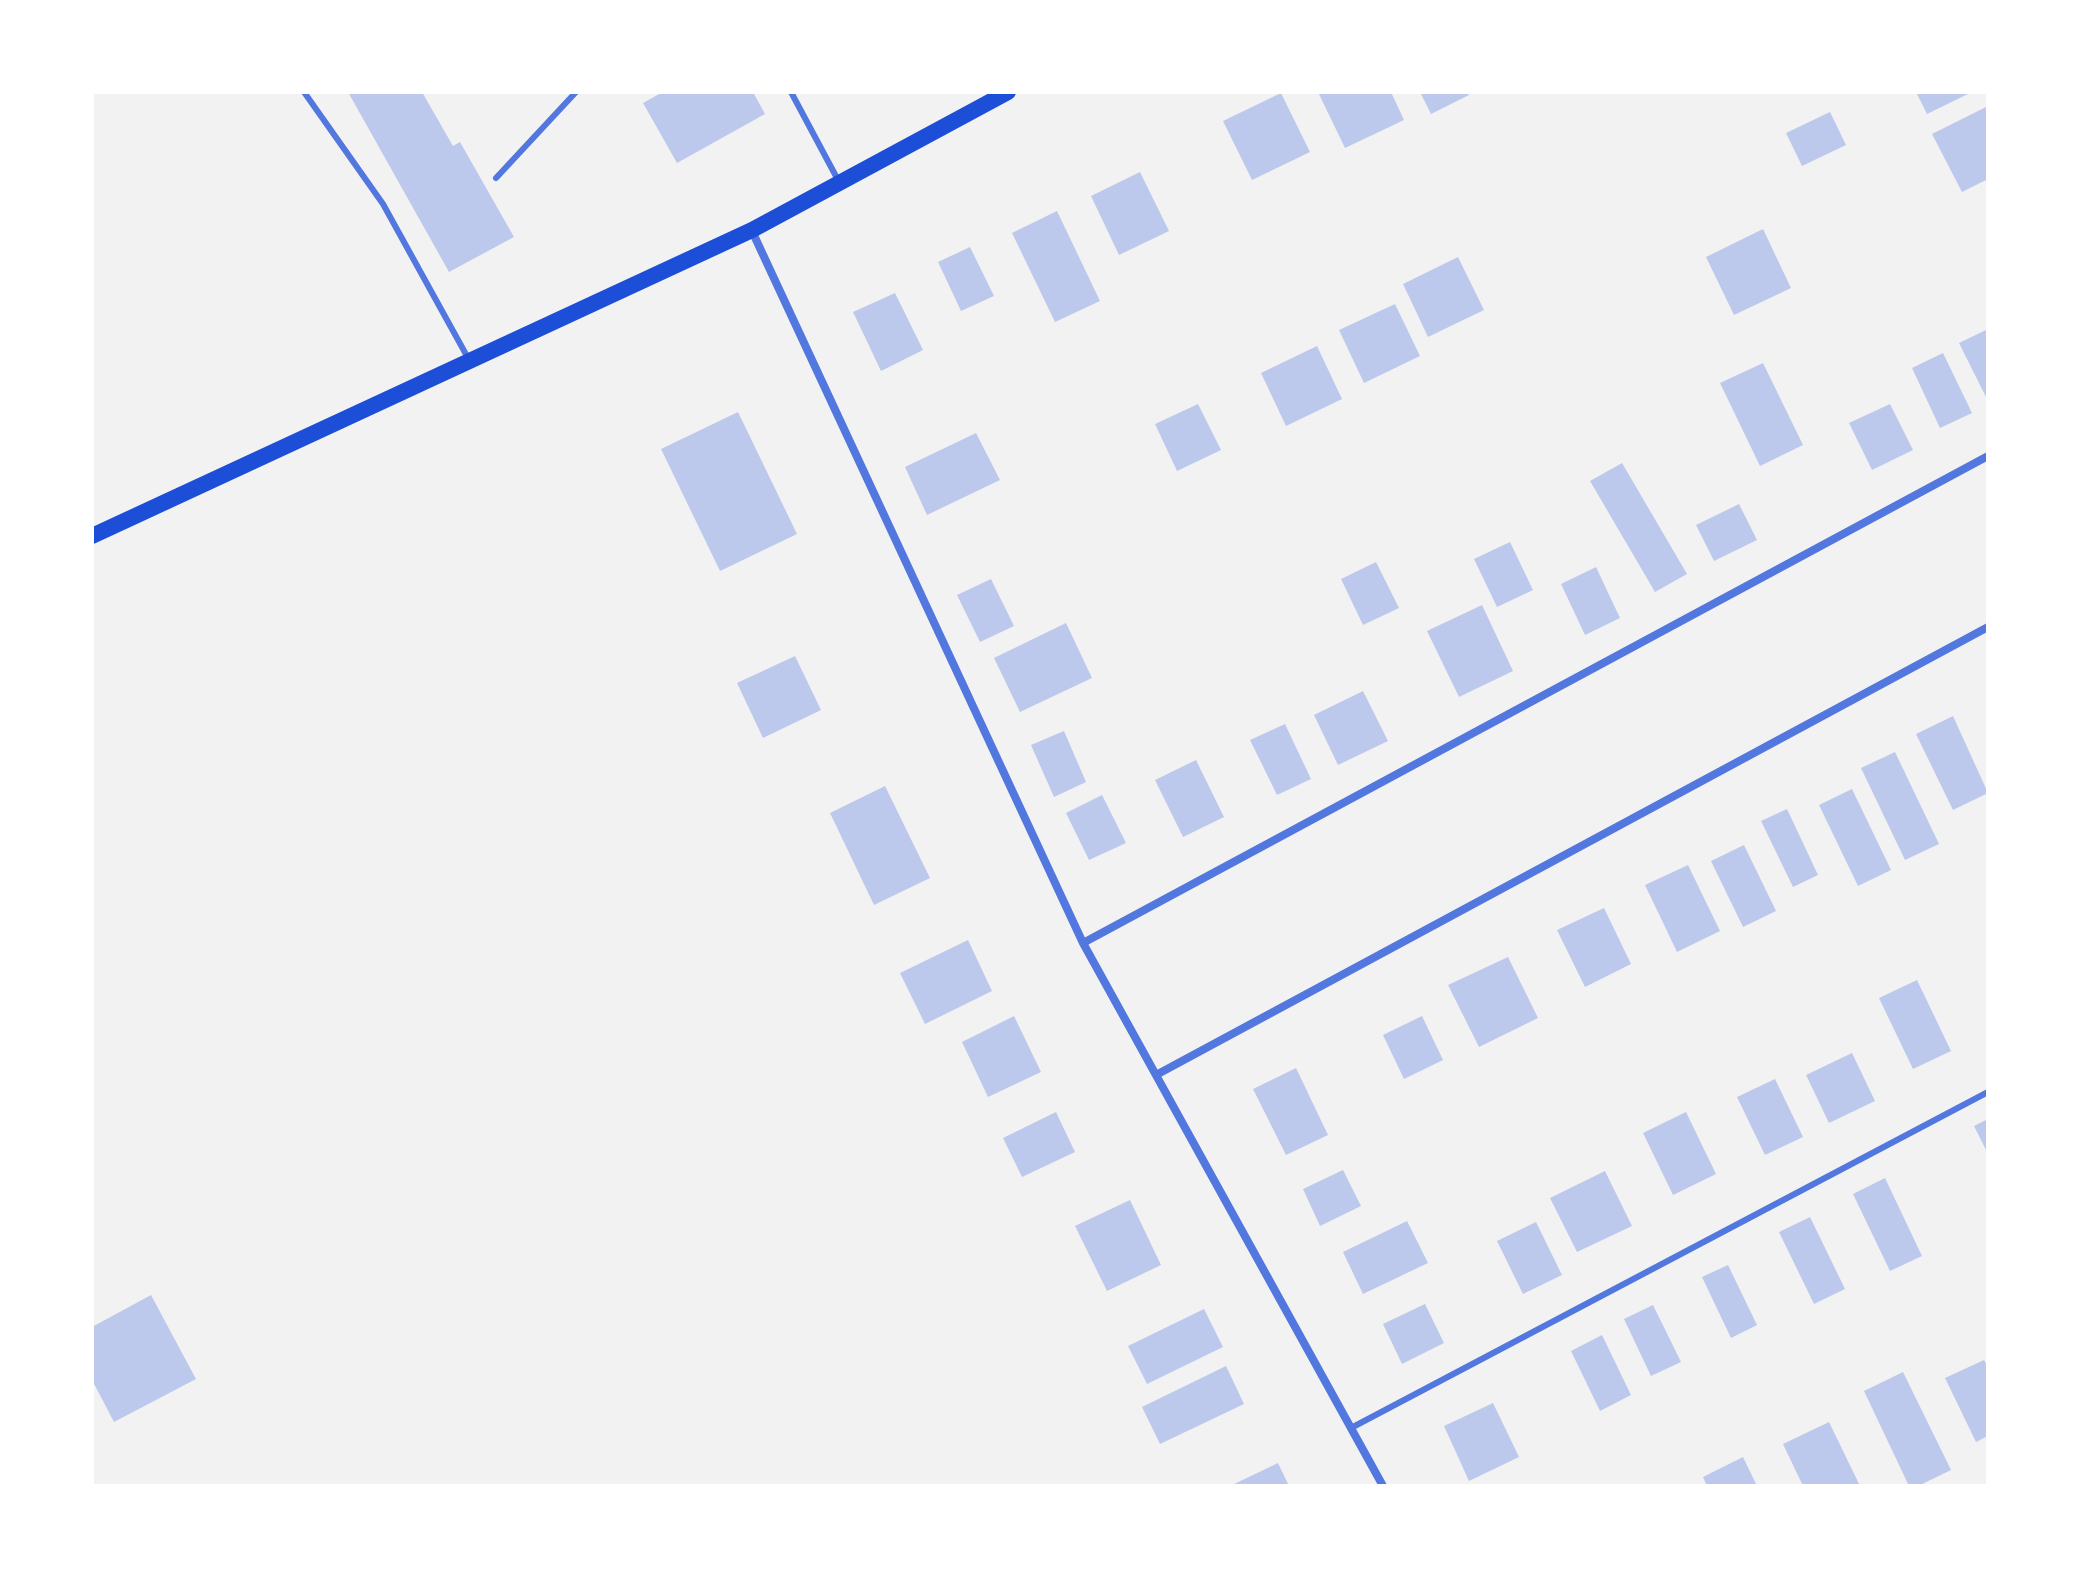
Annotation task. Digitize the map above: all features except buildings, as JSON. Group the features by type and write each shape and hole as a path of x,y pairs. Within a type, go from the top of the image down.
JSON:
{"main road":[{"path":"92,536 752,230 1008,92"}],"street":[{"path":"752,230 1083,943 1383,1486"},
{"path":"1083,943 1988,456"},
{"path":"1156,1075 1988,627"}],"lane":[{"path":"304,92 383,204 470,361"},
{"path":"496,178 576,92"},
{"path":"791,92 839,183"},
{"path":"1351,1428 1988,1092"}]}
